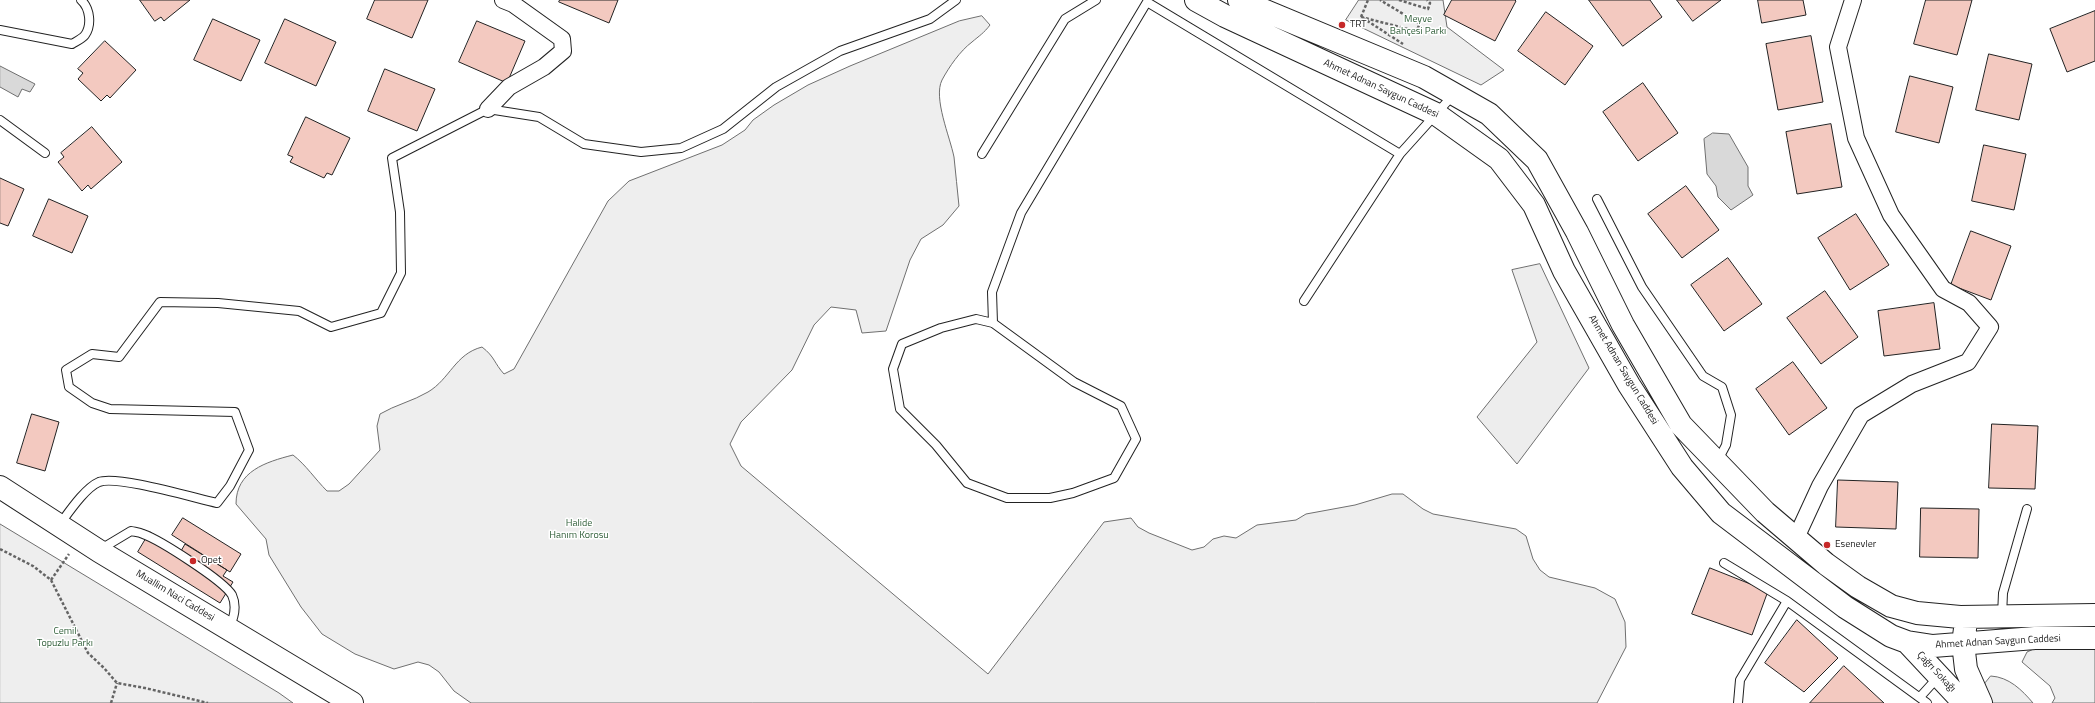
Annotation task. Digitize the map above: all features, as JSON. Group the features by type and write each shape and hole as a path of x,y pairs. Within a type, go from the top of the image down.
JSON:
{"main road":[{"name":"Ahmet Adnan Saygun Caddesi","path":"1196,0 1225,16 1436,114 1499,159 1534,205 1564,271 1629,385 1682,468 1721,513 1845,607 1891,636 1906,642 1932,646 2035,638 2095,638"},
{"path":"1239,0 1424,77 1489,114 1537,160 1577,232 1623,325 1681,425 1765,512 1826,564 1873,597 1891,606 1917,613 1960,617 2095,615"},
{"name":"Muallim Naci Caddesi","path":"0,487 99,551 352,703"},
{"path":"1906,642 1904,632 1906,624 1911,616 1917,613"},
{"name":"Çağrı Sokağı","path":"1960,617 1964,624 1965,634 1963,644 1966,669 1981,703"},
{"name":"Çağrı Sokağı","path":"1906,642 1964,703"}],"street":[{"path":"488,109 509,87 544,67 563,51 562,38 513,4 503,0"},
{"path":"1796,538 1820,486 1861,415 1912,384 1968,362 1990,327 1969,303 1943,289 1891,215 1856,138 1838,47 1853,0"}],"lane":[{"path":"0,30 72,44 85,35 90,21 85,4 81,0"},
{"path":"60,525 76,502 100,482 118,481 216,503 230,486 249,450 236,412 110,409 92,403 69,387 66,370 92,354 119,357 160,302 218,304 299,311 331,327 381,313 401,273 400,212 392,158 488,109 539,117 584,144 641,152 681,148 723,129 776,87 840,51 930,18 956,0"},
{"path":"982,154 1065,18 1096,0"},
{"path":"993,323 992,292 1020,213 1147,2 1400,154"},
{"path":"1304,302 1400,154 1455,94"},
{"path":"0,120 45,152"},
{"path":"1598,199 1642,287 1703,376 1722,387 1731,415 1726,445 1717,462"},
{"path":"976,319 993,323 1074,382 1121,406 1136,439 1114,478 1050,498 1007,498 967,483 936,445 900,410 893,369 902,344 941,328 976,319"},
{"path":"2002,616 2004,593 2027,508"},
{"path":"99,551 131,531 143,534 173,551 222,583 232,595 235,607 229,629"},
{"path":"1724,563 1787,601 1927,703"},
{"path":"1738,703 1740,680 1787,601"},
{"path":"1920,697 1939,675"}],"path":[{"path":"1361,17 1368,0"},
{"path":"1361,17 1416,31 1420,24 1380,0"},
{"path":"1399,0 1428,9 1430,3 1426,0"},
{"path":"1361,17 1403,44"},
{"path":"51,580 80,539"},
{"path":"0,549 33,566 51,580 88,653 104,668 116,684 145,688 208,703"},
{"path":"111,703 116,684"}],"green space":[{"name":"Meyve Bahçesi Parkı","path":"1359,0 1443,0 1447,27 1504,70 1481,85 1346,20"},
{"name":"Halide Hanım Korosu","path":"982,16 990,25 959,55 951,65 942,80 940,88 943,118 954,157 959,206 943,225 921,239 910,260 886,331 862,333 856,310 831,307 814,325 792,370 741,422 730,444 741,466 988,674 1104,522 1131,518 1138,527 1149,533 1192,550 1204,547 1213,539 1224,536 1236,538 1257,525 1296,520 1306,514 1355,505 1392,494 1403,494 1423,509 1433,514 1516,529 1526,536 1533,559 1540,570 1549,577 1595,588 1615,599 1625,622 1626,647 1597,703 471,703 454,691 439,672 429,665 418,662 394,669 355,654 322,634 301,607 269,555 266,539 236,504 237,493 241,483 247,476 263,465 293,455 327,491 339,491 349,484 380,450 377,426 380,414 416,398 436,387 465,355 473,350 482,347 490,354 504,374 514,369 608,201 629,181 722,145 745,130 753,120 774,105 808,85 959,21"},
{"name":"Cemil Topuzlu Parkı","path":"0,524 279,693 293,703 0,703"},
{"path":"2095,645 2095,703 2052,703 2055,698 2050,686 2022,662 2027,652 2038,647"},
{"path":"1991,676 2004,679 2015,685 2033,703 1986,703 1981,691"}],"shaded area":[{"path":"0,66 35,84 30,92 22,89 18,97 0,87"},
{"path":"1713,133 1729,134 1748,167 1748,186 1753,195 1731,210 1718,197 1716,186 1707,174 1704,139"},
{"path":"1540,264 1589,368 1517,464 1477,417 1537,342 1512,270"}],"building":[{"path":"140,0 190,0 164,21 161,17 155,21"},
{"path":"375,0 428,0 412,38 367,19"},
{"path":"560,0 618,0 609,23 559,2"},
{"path":"1452,0 1516,1 1495,41 1444,15"},
{"path":"1589,0 1650,0 1662,17 1623,46"},
{"path":"1677,0 1721,0 1693,21"},
{"path":"1758,0 1803,0 1806,15 1762,23"},
{"path":"1926,0 1972,0 1957,55 1914,44"},
{"path":"2095,11 2095,61 2067,72 2050,29"},
{"path":"1546,12 1593,46 1565,85 1518,51"},
{"path":"213,19 260,40 241,81 194,60"},
{"path":"285,19 336,42 316,86 265,63"},
{"path":"477,21 525,41 507,83 459,62"},
{"path":"1811,36 1823,102 1778,110 1766,44"},
{"path":"105,41 136,70 110,98 107,95 101,101 78,79 83,73 78,69"},
{"path":"1989,54 2032,64 2019,120 1976,110"},
{"path":"385,69 435,89 417,131 368,111"},
{"path":"1910,76 1953,87 1939,143 1896,132"},
{"path":"1643,83 1678,133 1638,161 1603,112"},
{"path":"306,117 350,138 332,175 327,173 324,178 290,162 293,157 288,155"},
{"path":"1831,124 1842,187 1797,194 1786,132"},
{"path":"92,127 122,162 91,189 88,185 82,191 58,162 64,157 61,153"},
{"path":"1984,145 2026,154 2014,210 1972,201"},
{"path":"0,178 24,189 8,226 0,223"},
{"path":"1686,186 1719,230 1682,258 1648,214"},
{"path":"49,199 88,216 72,253 33,236"},
{"path":"1856,214 1889,265 1850,290 1818,238"},
{"path":"1971,231 2011,246 1991,300 1951,285"},
{"path":"1728,258 1762,304 1724,331 1691,285"},
{"path":"1825,291 1858,337 1821,364 1787,318"},
{"path":"1934,303 1940,349 1884,356 1878,311"},
{"path":"1793,362 1827,408 1789,435 1756,389"},
{"path":"32,414 59,422 45,471 17,463"},
{"path":"1992,424 2038,426 2035,489 1989,488"},
{"path":"1838,480 1898,482 1896,529 1836,527"},
{"path":"1921,508 1979,509 1978,558 1920,557"},
{"path":"183,518 241,554 230,572 172,535"},
{"path":"150,532 181,551 185,544 227,570 223,576 233,582 220,603 138,552"},
{"path":"1710,568 1768,591 1752,635 1692,614"},
{"path":"1797,620 1838,658 1804,692 1765,663"},
{"path":"1844,666 1884,703 1810,703"}],"place":[{"name":"TRT","path":"1342,25"},
{"name":"Esenevler","path":"1827,545"},
{"name":"Opet","path":"193,561"}]}
